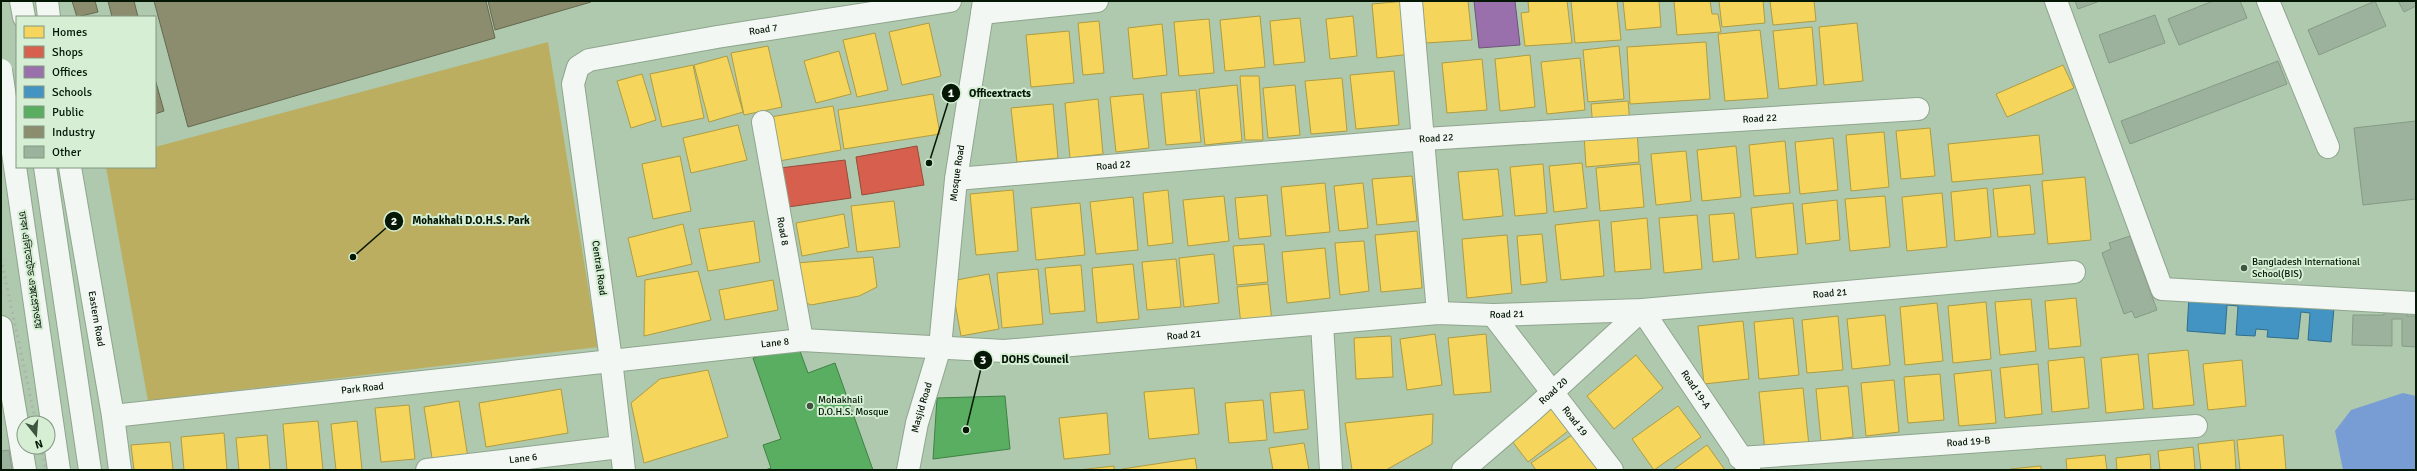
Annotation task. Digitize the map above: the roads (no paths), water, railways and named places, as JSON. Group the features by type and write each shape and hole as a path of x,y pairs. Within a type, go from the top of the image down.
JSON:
{"main road":[{"path":"21,1 24,16"},
{"path":"46,1 49,16"},
{"name":"Road 7","path":"578,67 589,60 717,37 950,1"},
{"path":"983,7 1097,1"},
{"path":"1411,1 1425,139 1438,313"},
{"path":"2056,1 2162,289 2416,303"},
{"path":"2268,1 2328,147"},
{"name":"Mosque Road","path":"940,347 956,179 983,7"},
{"name":"Central Road","path":"578,67 573,84 611,360 620,447 624,470"},
{"name":"ঢাকা এলিভেটেড এক্সপ্রেসওয়ে","path":"1,70 59,470"},
{"name":"Road 22","path":"956,179 1425,139 1918,110"},
{"name":"Road 8","path":"763,122 802,340"},
{"path":"46,168 90,470"},
{"name":"Eastern Road","path":"70,168 113,416 120,470"},
{"name":"Road 21","path":"940,347 1004,351 1438,313 1493,315 1642,310 2074,272"},
{"name":"Road 20","path":"1463,470 1642,310"},
{"name":"Road 19-A","path":"1642,310 1745,464"},
{"name":"Road 19","path":"1493,315 1612,470"},
{"path":"1322,324 1331,470"},
{"path":"1,327 25,470"},
{"name":"Lane 8","path":"611,360 802,340 940,347"},
{"name":"Masjid Road","path":"908,470 917,423 940,347"},
{"name":"Park Road","path":"113,416 611,360"},
{"name":"Road 19-B","path":"1745,464 2196,426"},
{"name":"Lane 6","path":"427,470 620,447"}],"water":[{"path":"2403,393 2416,396 2416,470 2343,470 2335,431 2351,410"}],"tram line":[{"path":"1,108 17,233 67,470"}],"railway":[{"path":"1,259 34,415"},
{"path":"43,455 46,470"}],"place":[{"name":"Officextracts","path":"929,163"},
{"name":"Mohakhali D.O.H.S. Park","path":"353,257"},
{"name":"Bangladesh International School(BIS)","path":"2244,268"},
{"name":"Mohakhali D.O.H.S. Mosque","path":"810,406"},
{"name":"DOHS Council","path":"966,430"}]}
